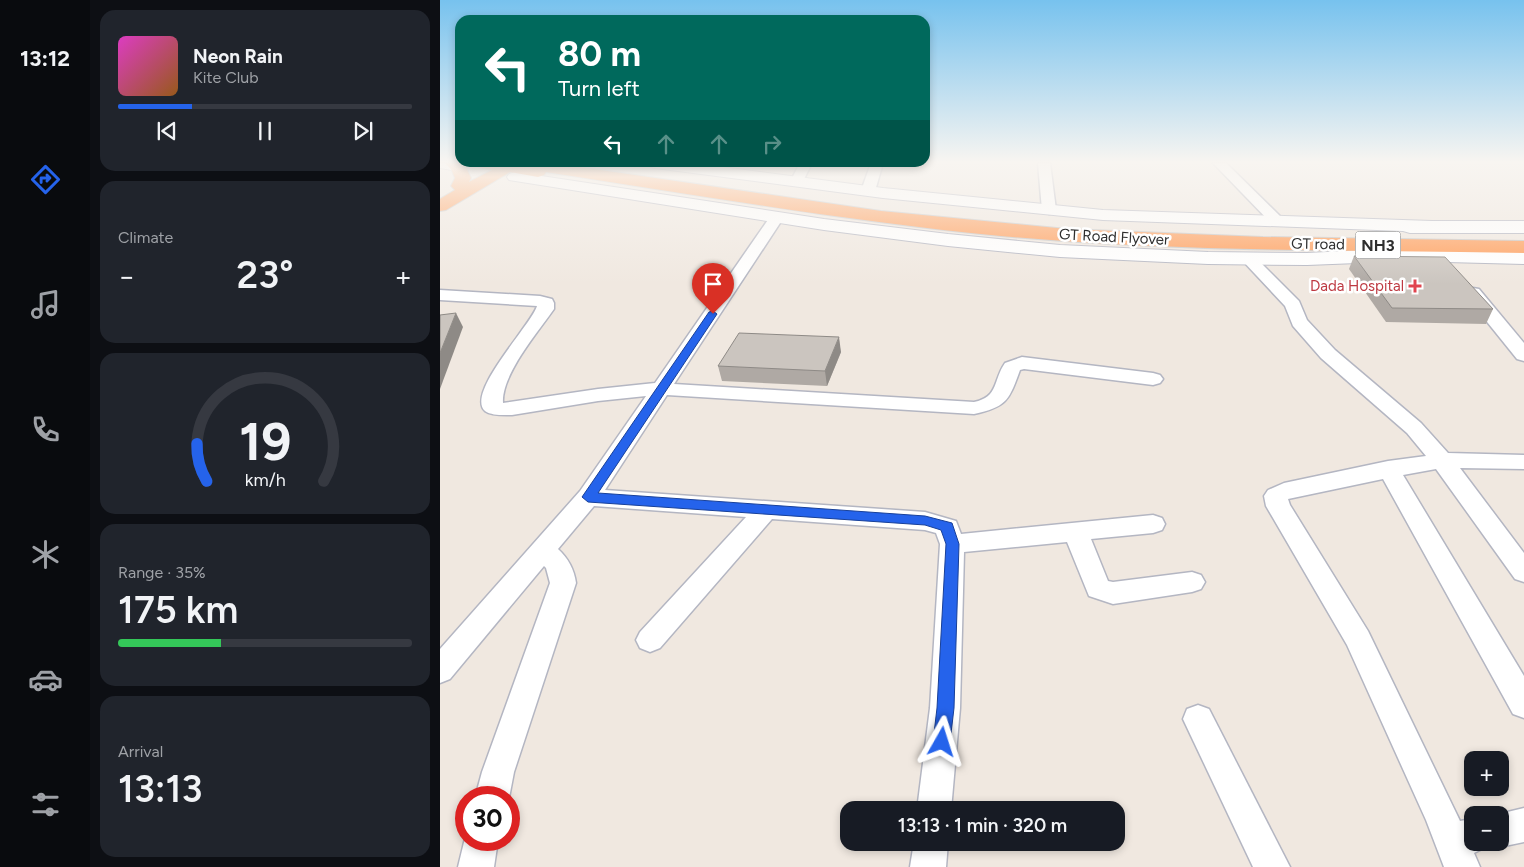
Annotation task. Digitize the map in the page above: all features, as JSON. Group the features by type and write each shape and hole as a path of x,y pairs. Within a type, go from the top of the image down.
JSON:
{"highway":[{"path":"737,203 874,224 955,233 1091,244 1185,248 1236,238"},
{"name":"GT Road Flyover","path":"804,203 910,221 1004,230 1105,237 1236,238"},
{"path":"882,203 1017,218 1185,228 1236,238"},
{"name":"GT road","path":"1236,238 1357,237 1524,240"},
{"name":"GT road","path":"1236,238 1274,243 1524,247"}],"street":[{"path":"440,212 454,203"},
{"path":"705,203 777,217 1012,247 1139,255 1248,259 1406,256"},
{"path":"987,203 1103,215 1428,226 1524,227"},
{"path":"1048,203 1049,210"},
{"path":"1259,203 1277,221"},
{"path":"440,670 588,497 777,217"},
{"path":"1357,237 1376,231 1428,226"},
{"path":"1274,243 1406,256 1455,270 1524,258"},
{"path":"1248,259 1293,305 1299,322 1328,354 1414,428 1442,460 1524,572"},
{"path":"1455,270 1524,355"},
{"path":"440,295 540,301 546,303 545,309 509,359 491,403 492,406 499,409 512,409 637,390 662,389 974,408 995,402 1000,398 1012,367 1022,363 1154,379"},
{"path":"1462,847 1440,813 1358,639 1276,501 1276,496 1284,490 1442,460 1524,462"},
{"path":"1388,469 1524,704"},
{"path":"588,497 939,523 947,527 952,544 946,708 935,801"},
{"path":"650,640 766,510"},
{"path":"952,544 1153,524"},
{"path":"1075,531 1098,589 1113,593 1192,582"},
{"path":"495,786 563,583 562,571 556,561 543,550"},
{"path":"1198,719 1272,867"},
{"path":"1509,828 1524,825"},
{"path":"476,867 479,851"},
{"path":"928,867 930,851"}],"building":[{"path":"1354,256 1445,257 1493,309 1392,308"},
{"path":"456,313 440,353 440,315"},
{"path":"739,333 839,337 825,371 718,366"}],"place":[{"name":"Dada Hospital","path":"1415,286"}],"route":[{"path":"713,314 588,497 925,521 939,523 947,527 952,544 946,708 942,742"}]}
